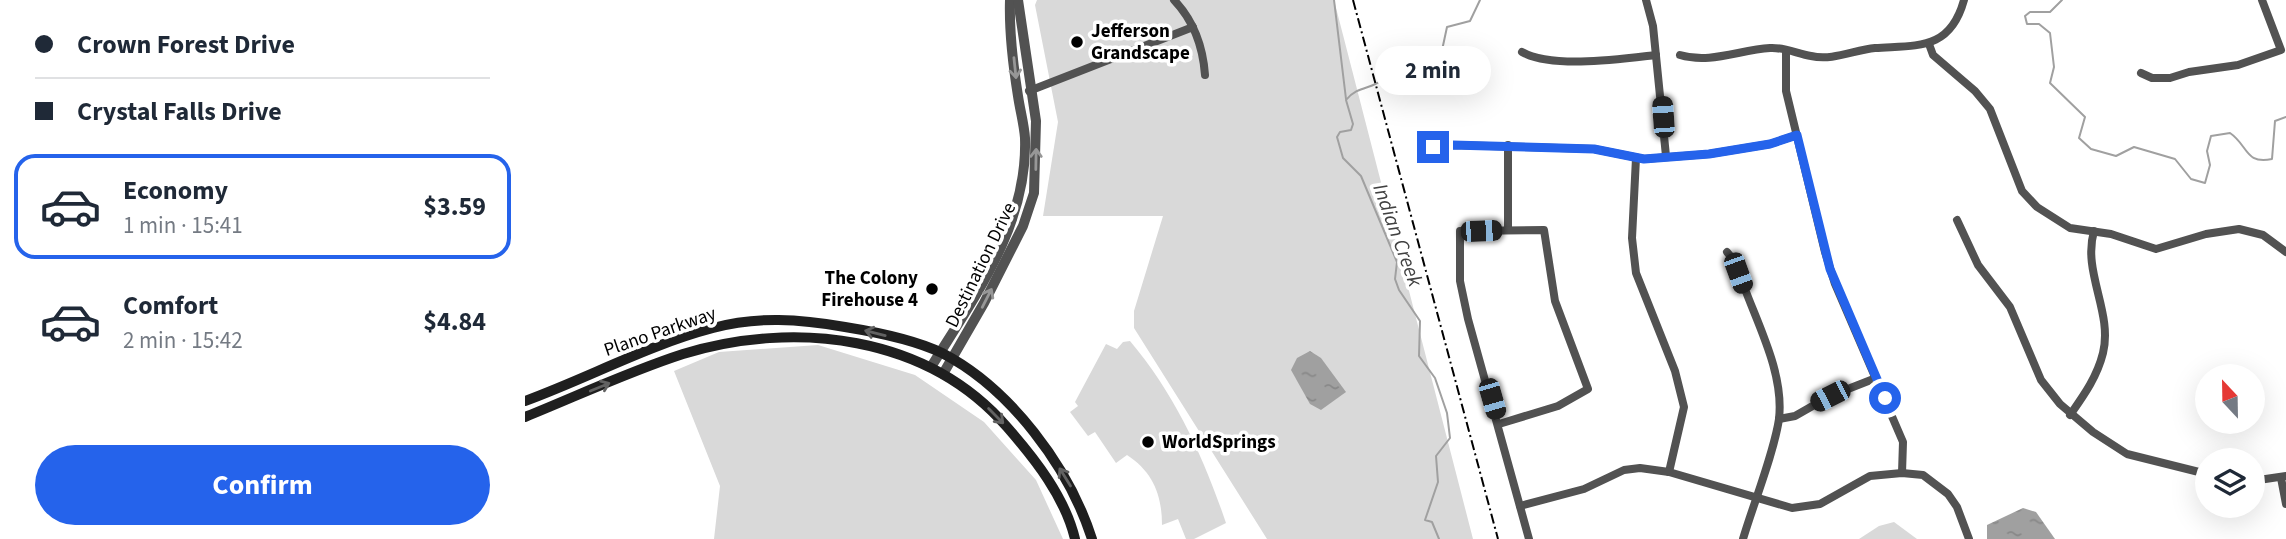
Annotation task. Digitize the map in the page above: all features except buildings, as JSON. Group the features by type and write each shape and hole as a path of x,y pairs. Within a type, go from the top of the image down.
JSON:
{"main road":[{"name":"Plano Parkway","path":"525,401 715,328 766,320 803,320 873,332 940,352 1000,396 1027,424 1070,485 1092,539"},
{"name":"Plano Parkway","path":"525,417 683,355 752,340 786,336 842,340 907,357 966,387 1023,444 1055,492 1075,539"}],"street":[{"name":"Destination Drive","path":"931,367 1005,241 1020,202 1025,173 1025,135 1017,93 1010,0"},
{"name":"Destination Drive","path":"943,374 1018,236 1034,193 1036,121 1029,91 1018,0"},
{"path":"1174,0 1193,27 1204,58 1205,75"},
{"path":"1646,0 1656,55 1666,156"},
{"path":"1680,55 1705,60 1758,49 1819,57 1875,48 1906,49 1929,44 1949,29 1959,16 1964,0"},
{"path":"2141,73 2151,78 2170,78 2189,72 2227,68 2281,50 2262,0"},
{"path":"1029,91 1193,27"},
{"path":"1929,44 1933,55 1975,91 1990,109 2022,191 2037,207 2070,228 2094,231 2156,249 2206,234 2239,229 2263,235 2286,252"},
{"path":"1786,51 1786,90 1830,269 1903,442 1902,473"},
{"path":"1522,52 1545,59 1612,60 1656,55"},
{"path":"1433,147 1507,145 1594,149 1622,152 1636,158 1709,154 1770,144 1797,135"},
{"path":"1507,145 1508,230"},
{"path":"1636,158 1632,238 1636,273 1683,397 1682,419 1669,472"},
{"path":"1957,220 1977,265 2010,307 2041,380 2070,415 2103,440 2132,456 2195,471"},
{"path":"1499,424 1545,411 1587,393 1586,382 1551,289 1544,230 1460,232 1459,258 1463,297 1529,539"},
{"path":"2070,415 2093,384 2104,351 2103,320 2089,248 2094,231"},
{"path":"1727,252 1736,264 1773,368 1779,419 1743,539"},
{"path":"1779,419 1795,416 1830,396 1876,378"},
{"path":"1520,506 1584,489 1625,470 1647,468 1669,472 1781,507 1809,508 1828,501 1870,476 1902,473 1923,475 1948,494 1957,507 1969,539"},
{"path":"2265,479 2284,477 2286,504"}],"shaded area":[{"path":"1037,0 1334,0 1473,539 1267,539 1134,328 1134,311 1163,216 1043,216 1058,122 1035,5"},
{"name":"WorldSprings","path":"1130,341 1161,383 1187,428 1226,523 1194,539 1186,539 1178,519 1162,525 1158,494 1143,469 1127,455 1116,463 1095,432 1088,436 1070,412 1078,406 1075,402 1106,344 1117,349 1123,342"},
{"path":"818,345 915,375 984,422 1036,480 1063,539 714,539 720,486 674,371 719,352"},
{"path":"1894,522 1917,539 1859,539 1879,526"}],"water":[{"path":"1310,351 1321,358 1346,392 1321,410 1310,404 1291,370 1297,358"},
{"path":"2023,508 2036,512 2055,539 1987,539 1987,525"}],"waterway":[{"path":"1334,0 1346,99"},
{"name":"Indian Creek","path":"1439,539 1432,522 1425,520 1438,482 1436,456 1450,438 1447,413 1435,378 1419,356 1420,321 1399,290 1395,279 1397,262 1361,176 1343,158 1337,137 1340,132 1351,130 1353,124 1346,100 1350,95 1378,83 1399,60 1403,59 1415,76 1441,55 1447,27 1470,21 1480,0"},
{"path":"2062,0 2050,12 2030,12 2025,16 2027,24 2039,24 2050,33 2054,67 2050,83 2085,117 2079,138 2091,149 2116,156 2134,147 2175,159 2191,179 2205,183 2210,165 2207,151 2211,136 2230,133 2252,157 2272,159 2275,121 2286,117"}],"railway":[{"path":"1353,0 1498,539"}],"place":[{"name":"Jefferson Grandscape","path":"1077,42"},
{"name":"The Colony Firehouse 4","path":"932,289"},
{"name":"WorldSprings","path":"1148,442"}],"route":[{"path":"1433,147 1452,145 1594,149 1622,152 1644,159 1709,154 1770,144 1797,135 1807,183 1835,284 1885,398"}]}
